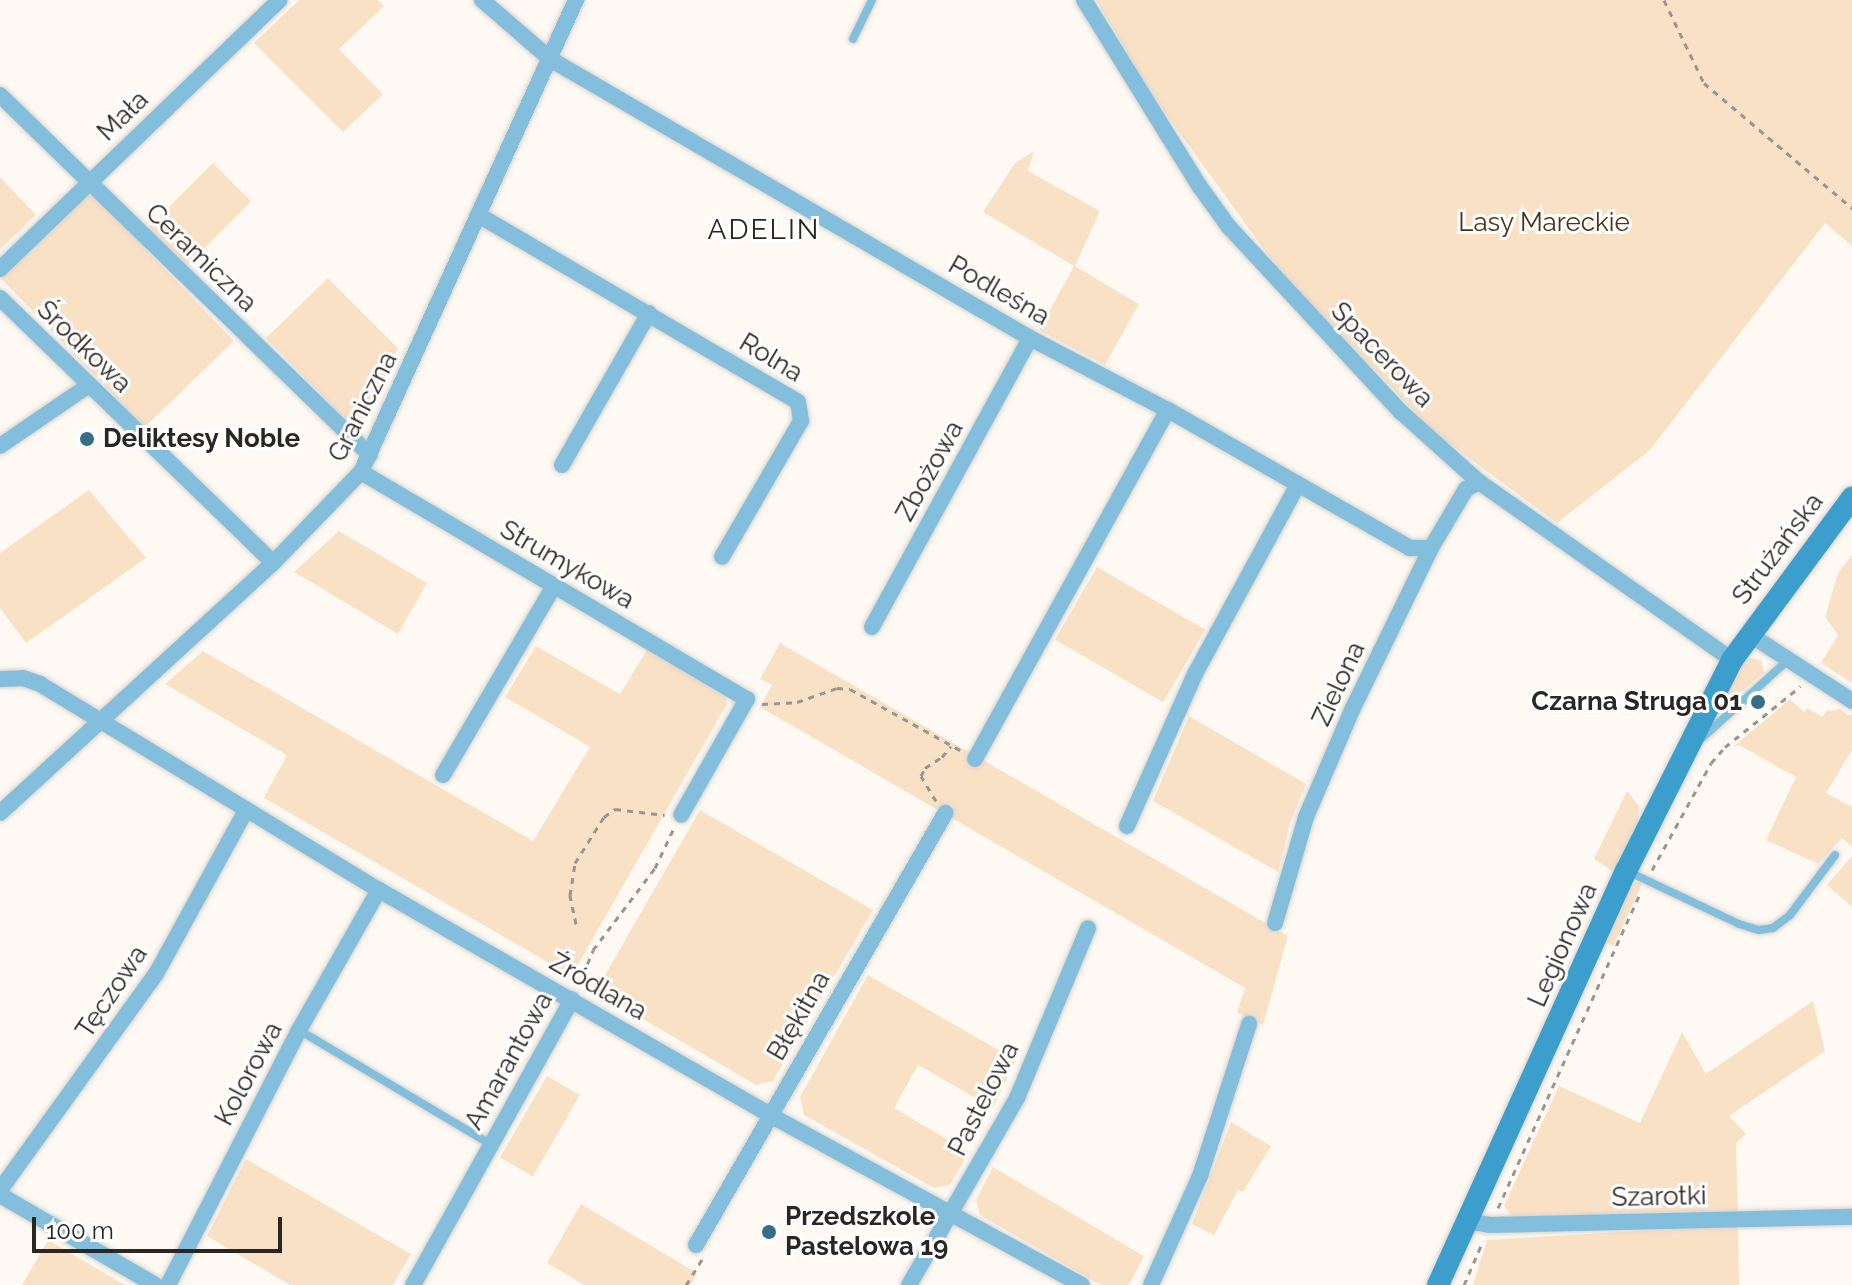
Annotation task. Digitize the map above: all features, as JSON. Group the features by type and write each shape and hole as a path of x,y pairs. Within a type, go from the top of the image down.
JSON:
{"main road":[{"name":"Strużańska","path":"1749,634 1852,498"},
{"name":"Legionowa","path":"1438,1285 1636,876 1677,764 1749,634"}],"street":[{"name":"Mała","path":"0,269 280,0"},
{"name":"Podleśna","path":"482,0 550,59 1030,338 1168,410 1410,548 1431,548"},
{"name":"Graniczna","path":"0,813 273,563 361,472 576,0"},
{"name":"Spacerowa","path":"1084,0 1200,187 1229,227 1401,412 1479,482 1732,660"},
{"name":"Ceramiczna","path":"0,95 370,455"},
{"name":"Rolna","path":"480,216 792,397 802,409 801,421 722,557"},
{"name":"Środkowa","path":"0,298 273,563"},
{"path":"562,465 649,313"},
{"name":"Zbożowa","path":"872,627 1030,338"},
{"path":"0,446 89,385"},
{"path":"975,759 1168,410"},
{"name":"Strumykowa","path":"361,472 747,699"},
{"name":"Zielona","path":"1275,923 1306,817 1353,708 1431,548 1466,489 1479,482"},
{"path":"1127,826 1195,674 1298,484"},
{"path":"443,775 554,586"},
{"path":"1749,634 1852,701"},
{"name":"Źródlana","path":"0,679 23,678 40,684 379,890 770,1115 1082,1285"},
{"path":"681,815 747,699"},
{"name":"Tęczowa","path":"0,1192 156,974 246,810"},
{"name":"Błękitna","path":"696,1245 944,812"},
{"name":"Kolorowa","path":"168,1285 299,1030 379,890"},
{"name":"Pastelowa","path":"909,1285 1017,1098 1088,928"},
{"name":"Amarantowa","path":"413,1285 572,999"},
{"path":"1151,1285 1200,1176 1249,1024"},
{"path":"0,1192 155,1285"},
{"name":"Szarotki","path":"1467,1221 1490,1225 1852,1217"}],"lane":[{"path":"853,39 872,0"},
{"path":"1677,764 1718,721 1787,661"},
{"path":"1636,876 1739,924 1759,930 1773,928 1790,915 1835,855"},
{"path":"299,1030 490,1144"}],"path":[{"path":"1664,0 1704,83 1852,208"},
{"path":"1464,1285 1636,876 1702,776 1725,747 1803,684"},
{"path":"747,699 767,706 797,702 837,688 850,689 975,759"},
{"path":"1761,701 1769,711"},
{"path":"944,812 921,776 925,768 942,757 951,746"},
{"path":"576,924 570,895 575,863 604,817 615,809 681,815"},
{"name":"Amarantowa","path":"572,999 593,950 615,926 655,868 681,815"},
{"path":"686,1285 702,1259 696,1245"}],"green space":[{"path":"299,0 378,0 384,6 339,49 383,94 343,132 254,43"},
{"name":"Lasy Mareckie","path":"1096,0 1852,0 1852,246 1825,223 1650,450 1557,523 1435,433 1279,270 1152,95"},
{"path":"1034,151 1028,171 1100,211 1075,266 1139,304 1105,365 1039,330 1074,266 983,212 1015,163"},
{"path":"213,163 251,201 185,267 147,229"},
{"path":"0,177 36,215 0,249"},
{"path":"88,190 234,341 145,427 0,277"},
{"path":"328,278 398,348 366,418 347,421 266,338"},
{"path":"89,490 146,558 26,643 0,608 0,553"},
{"path":"339,531 427,583 398,634 294,572"},
{"path":"1852,555 1852,683 1821,663 1838,635 1825,617 1838,573"},
{"path":"1097,567 1205,630 1163,702 1055,640"},
{"path":"780,643 1288,936 1263,1025 1237,1012 1245,988 760,707 772,685 760,679"},
{"path":"536,646 620,694 648,648 724,692 727,704 576,968 561,970 264,798 287,755 165,684 203,651 533,841 590,747 505,697"},
{"path":"1750,658 1761,660 1764,673 1718,710 1740,665"},
{"path":"1790,699 1804,712 1807,708 1822,717 1827,711 1841,709 1852,715 1852,750 1826,793 1852,807 1852,847 1842,838 1818,864 1766,840 1796,777 1739,745 1733,747"},
{"path":"1189,716 1306,784 1290,823 1278,872 1153,801"},
{"path":"1627,791 1639,806 1638,825 1614,872 1594,859"},
{"path":"700,810 873,910 773,1081 756,1085 605,997 601,982"},
{"path":"1852,856 1852,907 1827,885"},
{"path":"1637,881 1642,884 1613,947 1606,941 1628,891"},
{"path":"868,975 1016,1060 993,1108 918,1065 894,1108 969,1152 950,1185 934,1188 804,1115 800,1097"},
{"path":"1813,1001 1825,1051 1729,1116 1746,1134 1736,1143 1738,1211 1512,1217 1504,1206 1559,1086 1640,1123 1682,1032 1706,1074"},
{"path":"547,1076 580,1095 533,1176 500,1157"},
{"path":"1231,1122 1271,1146 1243,1192 1238,1190 1214,1235 1192,1224"},
{"path":"246,1159 411,1254 393,1285 290,1285 207,1236"},
{"path":"993,1167 1144,1256 1129,1285 1101,1285 980,1215 976,1200"},
{"path":"581,1204 697,1273 691,1285 584,1285 547,1263"},
{"path":"1738,1225 1739,1285 1473,1285 1487,1240"},
{"path":"48,1240 125,1285 22,1285"}],"place":[{"name":"Deliktesy Noble","path":"87,439"},
{"name":"Czarna Struga 01","path":"1758,702"},
{"name":"Przedszkole Pastelowa 19","path":"769,1232"}],"district":[{"name":"ADELIN","path":"764,230"}]}
